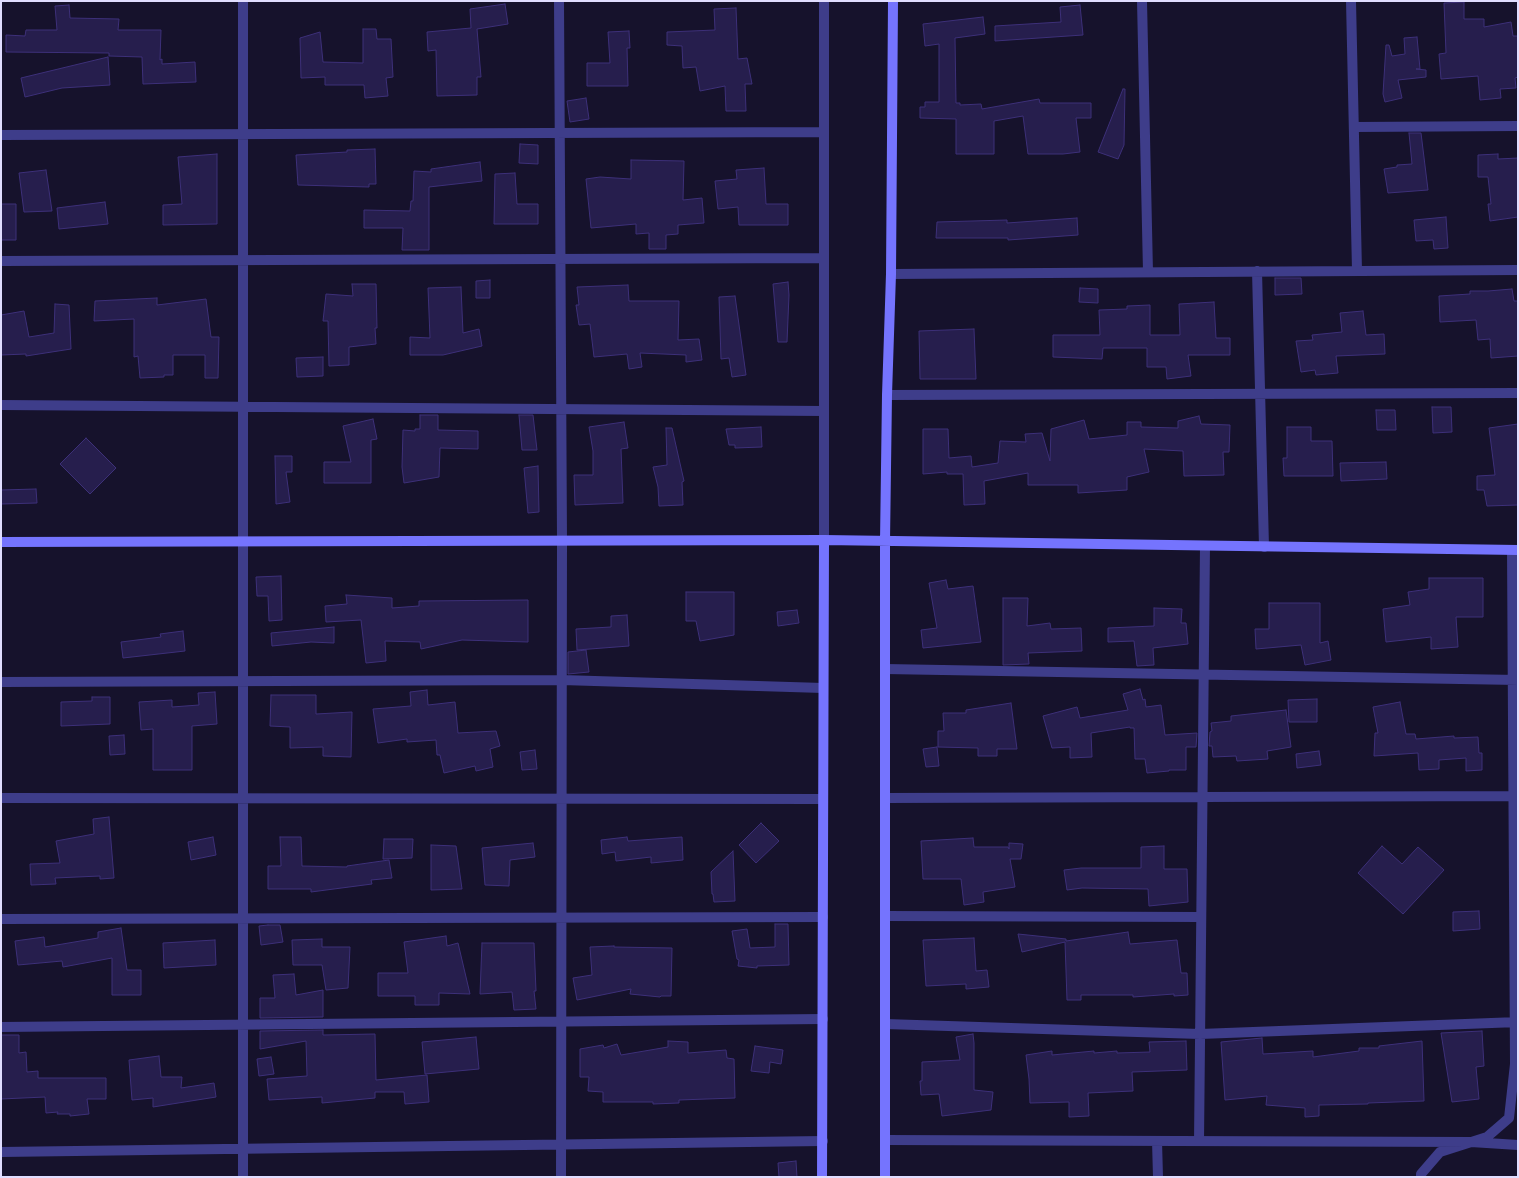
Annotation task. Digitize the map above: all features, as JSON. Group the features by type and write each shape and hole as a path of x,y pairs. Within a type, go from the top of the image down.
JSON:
{"street":[{"path":"243,1 243,1177"},
{"path":"559,1 562,541 561,1177"},
{"path":"822,1177 824,1"},
{"path":"885,1177 885,541 887,395 891,274 893,1"},
{"path":"1142,1 1148,272"},
{"path":"1351,1 1357,271"},
{"path":"1354,127 1518,126"},
{"path":"1,136 824,132"},
{"path":"1,261 824,258"},
{"path":"891,274 1518,270"},
{"path":"1258,271 1264,547"},
{"path":"887,395 1518,393"},
{"path":"1,405 824,411"},
{"path":"1,542 824,540 1515,550 1517,1022 1515,1064 1509,1118 1487,1136 1440,1152 1421,1174 1421,1177"},
{"path":"1199,1141 1205,546"},
{"path":"885,670 1516,680"},
{"path":"1,682 562,680 823,688"},
{"path":"885,798 1516,796"},
{"path":"1,798 823,799"},
{"path":"885,916 1201,917"},
{"path":"1,919 823,917"},
{"path":"1,1027 823,1019"},
{"path":"885,1024 1200,1034 1517,1022"},
{"path":"885,1140 1471,1142 1518,1145"},
{"path":"1,1152 822,1141"},
{"path":"1157,1141 1158,1177"}],"building":[{"path":"1464,2 1464,19 1484,19 1484,27 1511,22 1513,36 1518,36 1518,77 1515,78 1516,88 1500,89 1501,98 1480,100 1478,76 1441,79 1439,54 1446,53 1444,3"},
{"path":"505,4 508,24 477,29 481,77 477,77 477,95 437,96 436,50 428,51 427,32 471,28 470,9"},
{"path":"69,5 70,18 119,19 118,30 161,30 160,60 162,59 162,64 195,62 196,82 143,84 142,57 109,56 109,53 6,52 6,35 25,36 26,30 57,30 55,6"},
{"path":"1080,5 1083,35 995,41 995,26 1061,22 1060,7"},
{"path":"736,8 738,59 747,58 752,84 745,84 746,111 726,111 725,86 700,91 696,67 683,68 682,46 667,45 667,32 715,30 714,9"},
{"path":"983,17 985,34 955,38 956,103 960,103 960,105 981,104 982,109 1039,99 1040,103 1091,103 1091,118 1076,118 1080,152 1063,154 1028,154 1023,116 994,121 994,154 956,154 956,119 920,118 920,107 925,107 925,102 939,102 939,44 925,46 923,24"},
{"path":"363,29 376,29 377,39 391,39 393,77 386,78 388,96 365,98 364,85 325,85 325,77 301,78 300,38 320,32 323,62 363,63"},
{"path":"629,31 630,48 627,48 628,86 587,86 587,63 610,63 608,32"},
{"path":"1417,37 1420,69 1416,69 1426,70 1426,77 1398,80 1402,98 1385,102 1383,94 1386,45 1389,45 1392,56 1405,54 1404,38"},
{"path":"108,57 110,85 62,88 25,97 21,78"},
{"path":"1123,89 1125,89 1124,145 1118,159 1098,152"},
{"path":"586,98 589,119 570,122 567,101"},
{"path":"1409,133 1421,133 1428,190 1388,193 1384,169 1397,167 1397,165 1412,164"},
{"path":"520,144 538,145 538,164 519,163"},
{"path":"375,149 376,184 369,184 369,187 298,185 296,155"},
{"path":"217,154 217,224 163,225 163,205 182,204 178,157"},
{"path":"1498,154 1498,159 1518,158 1518,217 1490,221 1488,204 1491,204 1488,177 1478,177 1478,155"},
{"path":"631,160 684,161 683,200 702,198 704,223 678,225 678,234 666,235 666,249 649,249 649,233 636,234 636,224 591,228 586,179 600,177 631,179"},
{"path":"480,162 482,181 429,187 429,250 402,250 403,228 364,228 364,210 410,211 411,201 413,201 414,171 431,172 431,169"},
{"path":"764,168 766,204 788,204 788,225 739,225 738,207 718,209 715,181 737,179 736,170"},
{"path":"46,170 52,211 24,212 19,173"},
{"path":"515,173 517,204 538,204 538,224 494,224 495,174"},
{"path":"105,202 108,224 59,229 57,208"},
{"path":"1,204 16,204 16,240 1,240"},
{"path":"1446,217 1448,248 1434,249 1433,240 1416,241 1414,220"},
{"path":"1077,218 1078,235 1008,240 1008,238 936,238 937,222 1007,220 1007,223"},
{"path":"1275,278 1301,278 1302,294 1275,295"},
{"path":"490,280 490,298 476,298 476,281"},
{"path":"788,282 789,295 787,342 778,342 773,284"},
{"path":"352,284 376,284 376,344 349,347 349,365 329,366 328,321 323,321 326,294 353,296"},
{"path":"628,285 629,301 679,301 678,340 699,339 702,360 686,362 686,355 640,353 642,367 629,369 627,354 594,357 590,324 579,325 576,305 579,305 577,287"},
{"path":"461,287 463,333 479,329 482,346 443,355 410,355 410,337 430,338 428,288"},
{"path":"1080,288 1098,289 1098,303 1079,302"},
{"path":"1512,289 1514,301 1518,301 1518,356 1491,358 1490,339 1478,340 1476,320 1440,322 1439,296 1470,294 1470,291"},
{"path":"735,296 746,375 732,377 729,358 721,359 719,297"},
{"path":"157,298 157,305 206,299 211,337 219,337 218,378 205,378 205,355 173,355 173,375 140,378 138,356 134,357 134,319 94,321 95,301"},
{"path":"1214,302 1216,338 1230,338 1230,355 1188,355 1191,376 1167,379 1166,367 1147,367 1147,348 1103,348 1102,359 1053,357 1053,335 1100,335 1099,310 1127,309 1127,306 1150,305 1150,335 1180,335 1179,304"},
{"path":"55,304 69,305 71,349 26,356 26,354 1,355 1,315 24,311 29,337 54,333"},
{"path":"1363,311 1366,335 1384,334 1385,354 1336,356 1338,373 1316,375 1315,370 1301,372 1296,341 1313,340 1312,335 1342,332 1340,313"},
{"path":"974,329 976,379 920,379 919,331"},
{"path":"323,357 323,376 297,377 296,358"},
{"path":"1432,407 1451,407 1452,432 1433,433"},
{"path":"1376,410 1395,410 1396,430 1377,430"},
{"path":"420,415 438,415 438,430 478,431 478,449 440,448 439,477 404,483 402,467 403,430 415,431 415,429 420,429"},
{"path":"519,415 533,415 537,450 522,450"},
{"path":"1199,416 1201,424 1230,425 1229,452 1223,452 1224,475 1184,476 1183,451 1144,449 1149,472 1127,477 1127,490 1078,493 1078,485 1028,485 1028,473 984,481 985,504 964,505 963,474 947,474 947,472 923,474 923,429 948,429 949,458 971,456 972,467 998,463 1000,441 1026,442 1025,434 1042,433 1050,461 1051,429 1084,420 1089,439 1127,435 1127,422 1141,422 1141,427 1178,428 1178,421"},
{"path":"373,419 377,439 371,440 371,483 324,483 324,462 351,462 343,426"},
{"path":"624,422 628,448 621,449 623,503 575,505 574,475 593,475 593,451 589,427"},
{"path":"1518,424 1518,505 1487,506 1484,490 1477,490 1477,476 1495,475 1489,428"},
{"path":"761,427 762,447 735,448 735,445 729,445 726,429"},
{"path":"1287,427 1311,427 1311,441 1332,441 1333,476 1284,476 1283,458 1287,458"},
{"path":"666,428 672,428 684,481 682,482 683,505 659,506 658,487 653,467 667,465"},
{"path":"86,438 116,468 90,494 60,464"},
{"path":"275,456 292,456 292,472 286,472 290,502 276,504"},
{"path":"1386,462 1387,479 1341,481 1340,463"},
{"path":"538,466 539,512 528,513 524,468"},
{"path":"36,489 37,503 1,504 1,490"},
{"path":"281,576 282,620 269,621 268,596 257,596 256,577"},
{"path":"1429,578 1483,578 1483,617 1456,617 1458,647 1431,649 1431,637 1386,642 1383,609 1410,605 1408,592 1429,589"},
{"path":"946,580 948,589 973,586 981,642 923,648 921,630 937,628 929,583"},
{"path":"686,592 734,592 734,635 700,641 696,621 686,621"},
{"path":"346,595 392,598 392,608 419,606 419,601 528,600 528,642 462,640 421,649 420,642 385,641 386,661 366,663 361,620 326,622 325,606 347,604"},
{"path":"1003,598 1028,598 1027,626 1050,623 1051,629 1081,628 1082,651 1028,653 1029,664 1003,665"},
{"path":"1269,603 1320,603 1320,643 1328,641 1331,660 1305,665 1301,645 1256,649 1255,629 1269,629"},
{"path":"1154,608 1182,609 1181,623 1186,623 1188,644 1153,648 1154,665 1137,666 1134,641 1108,642 1108,628 1154,626"},
{"path":"797,610 799,623 778,626 777,612"},
{"path":"627,615 629,646 577,650 576,629 611,627 611,616"},
{"path":"334,627 334,643 311,642 272,646 271,633"},
{"path":"183,631 185,651 123,658 121,642 161,637 160,634"},
{"path":"586,650 589,672 568,674 568,652"},
{"path":"1140,689 1143,700 1145,699 1146,707 1161,705 1165,735 1197,733 1196,747 1186,747 1186,770 1169,770 1147,773 1145,759 1135,759 1134,728 1130,727 1091,733 1092,757 1070,758 1070,747 1052,748 1043,716 1077,707 1080,718 1128,710 1123,694"},
{"path":"427,690 428,705 455,702 458,733 496,731 500,746 490,749 493,767 476,771 475,766 444,773 440,755 437,755 436,740 407,742 407,739 378,743 373,709 411,706 410,692"},
{"path":"215,692 217,724 192,726 192,770 153,770 153,729 141,730 139,702 172,700 172,707 199,705 198,693"},
{"path":"271,695 316,695 316,714 352,712 351,757 323,756 323,747 290,748 290,727 270,726"},
{"path":"92,697 110,697 110,724 61,726 61,702 92,701"},
{"path":"1317,699 1317,722 1289,722 1288,700"},
{"path":"1400,702 1406,734 1415,734 1416,739 1454,736 1454,738 1478,737 1479,753 1482,753 1482,770 1466,771 1466,758 1439,760 1439,769 1419,770 1418,753 1374,756 1375,733 1378,733 1373,707"},
{"path":"1011,703 1017,749 997,749 997,756 978,756 978,748 938,747 938,731 944,731 943,713 966,713 966,710"},
{"path":"1286,710 1291,747 1267,751 1268,759 1237,761 1236,756 1213,757 1212,746 1209,746 1210,732 1212,731 1211,723 1231,721 1231,716"},
{"path":"124,735 125,754 110,755 109,736"},
{"path":"937,747 939,766 926,767 923,749"},
{"path":"535,750 537,769 522,770 520,752"},
{"path":"1319,751 1321,765 1297,768 1296,754"},
{"path":"109,817 114,878 100,879 100,876 55,878 56,884 31,885 30,864 60,863 56,841 94,834 93,819"},
{"path":"761,823 779,841 756,863 739,845"},
{"path":"213,837 216,855 191,860 188,842"},
{"path":"280,837 301,837 302,866 347,867 389,860 392,878 371,880 372,884 311,892 311,889 268,889 268,866 281,866"},
{"path":"627,837 628,841 682,837 683,860 651,863 651,857 616,861 615,852 602,854 601,840"},
{"path":"973,838 974,847 1008,847 1009,849 1009,843 1023,844 1021,859 1010,859 1015,887 983,892 984,902 964,905 961,879 923,879 921,841"},
{"path":"384,839 413,839 412,858 383,859"},
{"path":"533,843 535,857 510,860 509,886 485,885 482,848"},
{"path":"431,845 456,846 462,889 431,890"},
{"path":"1164,846 1164,869 1187,869 1188,902 1149,906 1148,889 1082,888 1067,890 1064,870 1081,868 1141,868 1141,847"},
{"path":"1382,846 1402,864 1418,847 1444,870 1403,914 1358,873"},
{"path":"733,851 735,901 714,902 711,872"},
{"path":"1479,911 1480,929 1453,931 1453,912"},
{"path":"775,924 788,924 789,965 757,966 757,968 738,966 739,960 737,959 732,931 747,929 750,948 775,947"},
{"path":"280,925 283,942 261,945 259,926"},
{"path":"121,928 127,970 141,970 141,995 112,995 112,958 63,967 62,961 18,965 15,941 44,937 45,947 98,938 98,932"},
{"path":"1128,932 1130,944 1177,940 1181,973 1187,973 1188,995 1174,996 1174,994 1133,997 1133,995 1081,995 1081,1000 1067,1000 1065,942 1022,952 1018,934 1066,939 1066,941"},
{"path":"446,936 447,946 458,943 470,994 439,993 439,1005 415,1005 415,996 378,996 378,973 408,973 404,942"},
{"path":"974,938 976,971 987,970 989,987 966,989 966,984 926,986 923,940"},
{"path":"322,939 322,947 350,947 348,988 326,990 322,965 293,965 292,940"},
{"path":"215,940 216,965 164,968 163,943"},
{"path":"482,943 534,943 536,991 534,991 536,1009 514,1010 512,992 480,994"},
{"path":"614,946 672,948 671,996 660,997 630,994 631,989 577,1000 573,978 592,975 590,947"},
{"path":"294,974 296,995 323,990 323,1017 260,1018 260,998 275,998 273,975"},
{"path":"323,1030 323,1035 375,1034 376,1080 427,1075 429,1102 405,1104 404,1092 375,1092 375,1098 322,1103 322,1097 269,1100 267,1079 307,1076 306,1041 260,1049 260,1031"},
{"path":"1482,1031 1484,1066 1476,1067 1479,1099 1452,1102 1441,1033"},
{"path":"973,1034 974,1090 993,1092 991,1110 942,1116 939,1094 921,1095 920,1081 922,1081 922,1062 960,1060 956,1037"},
{"path":"1,1035 19,1035 19,1053 26,1052 27,1072 38,1071 38,1078 106,1078 106,1099 87,1099 89,1114 70,1116 70,1114 57,1114 58,1112 46,1113 45,1097 1,1099"},
{"path":"476,1037 479,1069 425,1074 422,1042"},
{"path":"1262,1038 1263,1054 1313,1051 1313,1057 1359,1051 1359,1048 1379,1048 1379,1046 1422,1041 1424,1101 1319,1105 1319,1116 1305,1117 1305,1108 1266,1105 1267,1096 1225,1100 1221,1042"},
{"path":"668,1041 688,1042 688,1053 726,1050 727,1058 734,1059 735,1098 679,1100 679,1103 653,1104 653,1102 603,1102 603,1092 588,1091 589,1077 580,1077 580,1049 603,1045 604,1048 617,1044 621,1055 668,1047"},
{"path":"1186,1041 1187,1070 1132,1072 1133,1091 1088,1093 1089,1116 1069,1117 1069,1102 1030,1103 1026,1055 1052,1051 1052,1055 1094,1051 1094,1053 1117,1051 1117,1053 1150,1052 1149,1042"},
{"path":"755,1046 783,1050 781,1064 770,1062 769,1073 751,1071"},
{"path":"159,1056 161,1077 182,1077 181,1088 214,1083 216,1097 153,1107 153,1098 132,1100 129,1060"},
{"path":"271,1057 274,1074 259,1076 257,1059"},
{"path":"796,1161 797,1177 779,1177 778,1163"}]}
